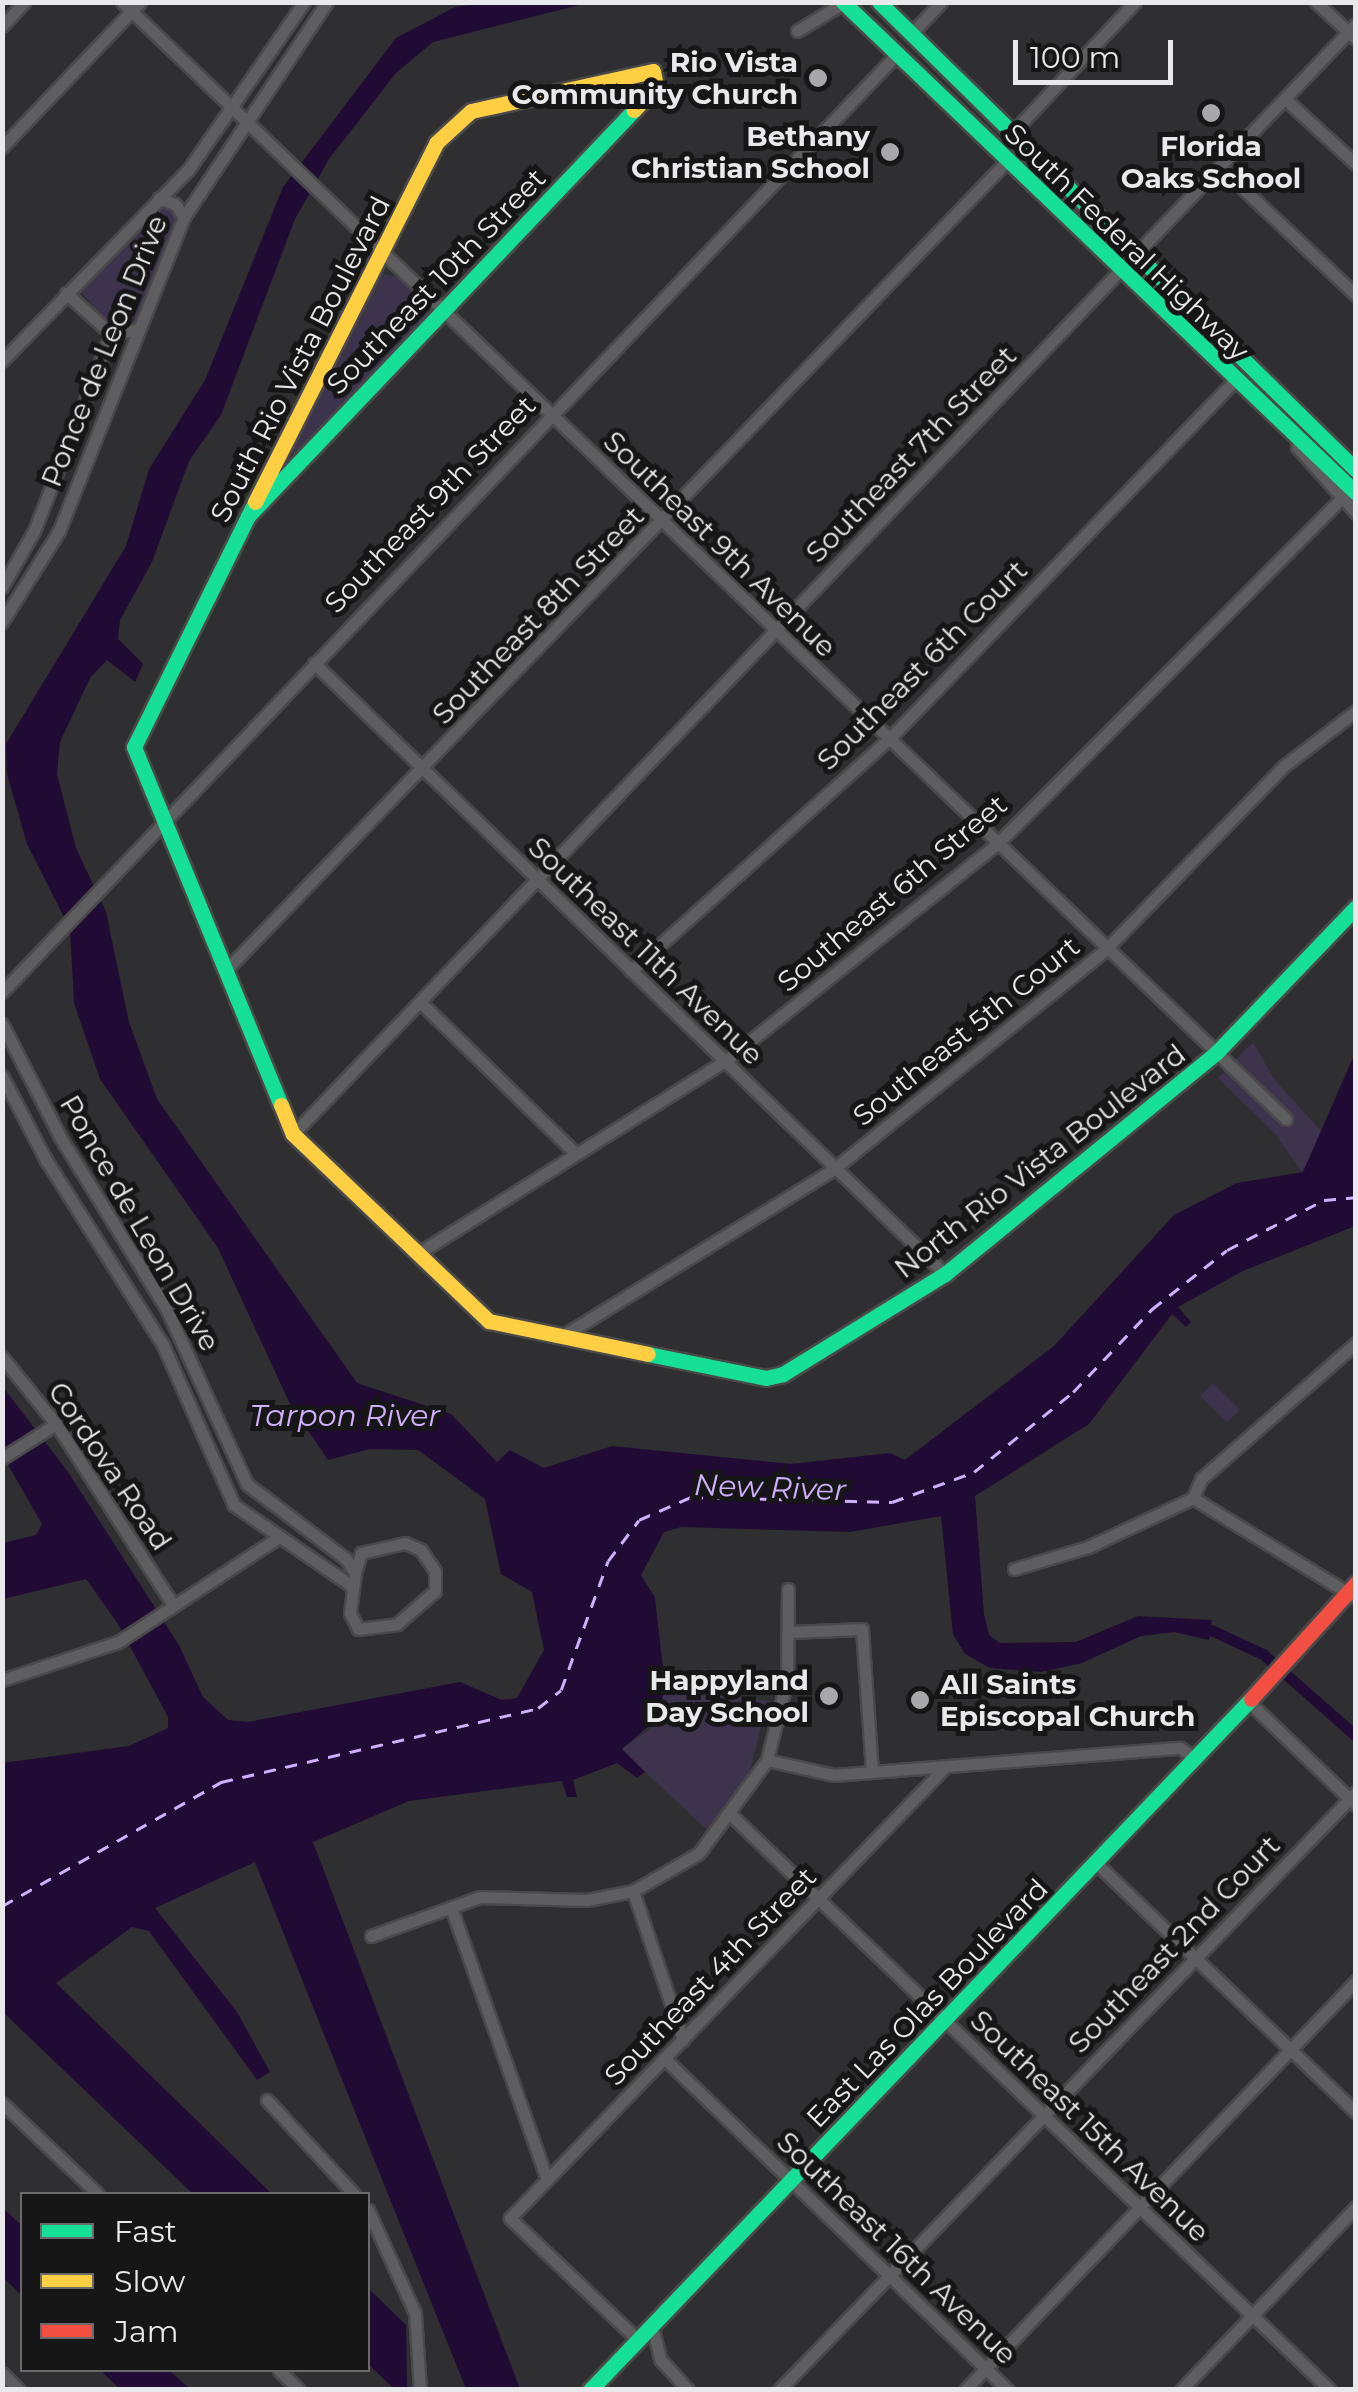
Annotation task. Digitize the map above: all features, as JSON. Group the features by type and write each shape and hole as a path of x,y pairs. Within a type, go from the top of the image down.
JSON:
{"street":[{"path":"2,26 24,2"},
{"path":"2,361 159,198 232,111 304,2"},
{"name":"Ponce de Leon Drive","path":"2,622 58,531 184,218 326,2"},
{"name":"South Federal Highway","path":"878,2 1312,421 1356,470"},
{"path":"866,25 911,34 941,2"},
{"path":"1013,132 1135,2"},
{"path":"1316,2 1353,32"},
{"path":"797,31 843,3"},
{"name":"South Federal Highway","path":"843,3 1236,380 1348,496"},
{"path":"2,147 131,5"},
{"name":"Southeast 9th Avenue","path":"131,5 290,167 1105,950 1286,1118"},
{"name":"Southeast 7th Street","path":"293,1134 1353,32"},
{"path":"897,54 938,60"},
{"name":"Southeast 9th Street","path":"2,992 897,54"},
{"name":"South Rio Vista Boulevard","path":"164,819 134,747 436,143 453,122 471,111 646,67 657,78"},
{"name":"Southeast 10th Street","path":"248,516 657,78"},
{"path":"253,79 268,90"},
{"path":"1285,99 1356,164"},
{"name":"Southeast 8th Street","path":"226,970 424,770 1007,161"},
{"path":"1220,166 1356,295"},
{"path":"159,198 175,204 184,218"},
{"path":"66,293 110,334 137,330"},
{"name":"Ponce de Leon Drive","path":"2,586 34,531 110,334"},
{"path":"104,350 127,355"},
{"name":"Southeast 6th Court","path":"631,971 888,740 1236,380"},
{"path":"1312,421 1356,456"},
{"path":"284,446 300,460"},
{"path":"1348,496 1356,512"},
{"name":"Southeast 6th Street","path":"416,1254 725,1061 996,845 1348,496"},
{"name":"Southeast 11th Avenue","path":"314,662 945,1274"},
{"name":"Southeast 5th Court","path":"564,1335 836,1168 1105,950 1284,766 1356,711"},
{"name":"North Rio Vista Boulevard","path":"164,819 293,1134 416,1254 489,1321 766,1378 784,1374 945,1274 1216,1053 1356,907"},
{"path":"421,1003 574,1152"},
{"name":"Ponce de Leon Drive","path":"2,1024 60,1137 166,1308 247,1484 355,1572"},
{"name":"Ponce de Leon Drive","path":"2,1076 46,1160 163,1345 234,1505 352,1586"},
{"path":"1014,1568 1088,1547 1193,1498 1200,1478 1356,1343"},
{"name":"Cordova Road","path":"2,1357 168,1609"},
{"path":"2,1458 50,1428"},
{"path":"1193,1498 1354,1593"},
{"path":"2,1680 118,1642 279,1537"},
{"path":"405,1543 421,1550 435,1571 435,1591 397,1624 358,1629 350,1613 355,1572 361,1553 405,1543"},
{"path":"371,1936 451,1907 512,1894 586,1900 633,1891 699,1853 767,1760 787,1680 788,1589"},
{"name":"East Las Olas Boulevard","path":"590,2390 1354,1593"},
{"path":"790,1632 862,1629 872,1771"},
{"path":"1250,1703 1353,1799"},
{"path":"767,1760 808,1773 944,1767 1180,1748 1198,1758"},
{"name":"Southeast 4th Street","path":"638,2340 510,2218 944,1767"},
{"name":"Southeast 2nd Court","path":"779,2390 1353,1799"},
{"name":"Southeast 15th Avenue","path":"731,1814 1330,2390"},
{"path":"1096,1863 1356,2112"},
{"path":"633,1891 683,2040"},
{"path":"451,1907 547,2180"},
{"path":"965,2390 1356,1981"},
{"name":"Southeast 16th Avenue","path":"665,2058 1008,2390"},
{"path":"267,2100 352,2192"},
{"path":"2,2102 96,2192"},
{"path":"1180,2390 1356,2207"},
{"path":"370,2214 415,2314 420,2390"},
{"path":"652,2326 660,2359 688,2390"},
{"path":"281,2372 300,2390"},
{"path":"2,2374 19,2390"}],"shaded area":[{"path":"160,204 177,212 176,223 134,327 111,328 79,289"},
{"path":"380,273 398,277 430,308 429,317 295,456 289,451"},
{"path":"1253,1042 1274,1079 1323,1133 1302,1172 1275,1134 1218,1078"},
{"path":"1213,1383 1240,1410 1227,1423 1200,1396"},
{"path":"665,1686 767,1701 750,1771 707,1830 621,1749 649,1730"}],"water":[{"path":"587,3 433,42 396,73 329,159 295,219 221,415 189,461 152,562 120,620 118,639 143,664 135,682 107,660 90,678 60,742 57,774 76,848 106,912 129,1022 157,1099 357,1383 451,1414 497,1462 510,1450 544,1468 612,1446 791,1464 890,1453 905,1460 1054,1346 1174,1215 1237,1183 1303,1172 1355,1053 1355,1226 1243,1271 1178,1307 1191,1322 1186,1327 1172,1314 1089,1424 975,1496 984,1614 989,1635 1000,1643 1076,1642 1138,1616 1212,1620 1209,1640 1174,1632 1141,1636 1082,1663 1041,1672 990,1668 965,1654 953,1634 941,1516 850,1532 681,1527 664,1532 641,1575 655,1598 665,1686 658,1718 622,1749 645,1772 637,1778 617,1763 573,1780 577,1797 567,1797 562,1781 409,1801 313,1842 520,2389 466,2389 255,1862 155,1908 237,2012 270,2072 257,2080 149,1931 132,1927 56,1983 270,2192 191,2192 3,2012 2,1763 129,1746 168,1728 168,1717 118,1624 86,1579 3,1599 3,1543 36,1535 42,1524 3,1456 3,1387 68,1472 179,1645 203,1697 228,1720 248,1722 460,1682 502,1700 517,1698 544,1650 532,1592 501,1574 485,1499 418,1450 370,1449 328,1460 290,1404 218,1248 100,1079 74,1003 70,929 27,844 7,774 6,744 126,546 149,469 205,380 283,187 396,38 455,7"},
{"path":"2,2207 20,2224 20,2294 3,2277"},
{"path":"370,2290 406,2325 407,2388 392,2387 370,2366"},
{"path":"102,2372 171,2372 190,2389 120,2389"}],"waterway":[{"path":"1211,1630 1263,1654 1356,1736"}],"ferry route":[{"path":"1356,1146 1356,1185"},
{"path":"2,1906 221,1782 538,1708 561,1690 608,1561 639,1520 691,1497 892,1502 974,1472 1073,1392 1152,1309 1227,1250 1324,1200 1356,1197"}],"traffic: fast":[{"path":"843,2 1356,493"},
{"path":"879,2 1356,470"},
{"path":"248,516 634,110"},
{"path":"255,502 134,747 281,1105"},
{"path":"648,1354 766,1378 783,1374 945,1274 1216,1053 1356,907"},
{"path":"590,2390 1251,1699"}],"traffic: slow":[{"path":"255,502 436,143 471,111 653,71 656,87 634,110"},
{"path":"281,1105 293,1134 489,1321 648,1354"}],"traffic: jam":[{"path":"1251,1699 1356,1583"}],"place":[{"name":"Rio Vista Community Church","path":"818,78"},
{"name":"Florida Oaks School","path":"1211,113"},
{"name":"Bethany Christian School","path":"890,152"},
{"name":"Happyland Day School","path":"829,1696"},
{"name":"All Saints Episcopal Church","path":"920,1700"}],"water label":[{"name":"Tarpon River","path":"345,1416"},
{"name":"New River","path":"770,1488"}]}
